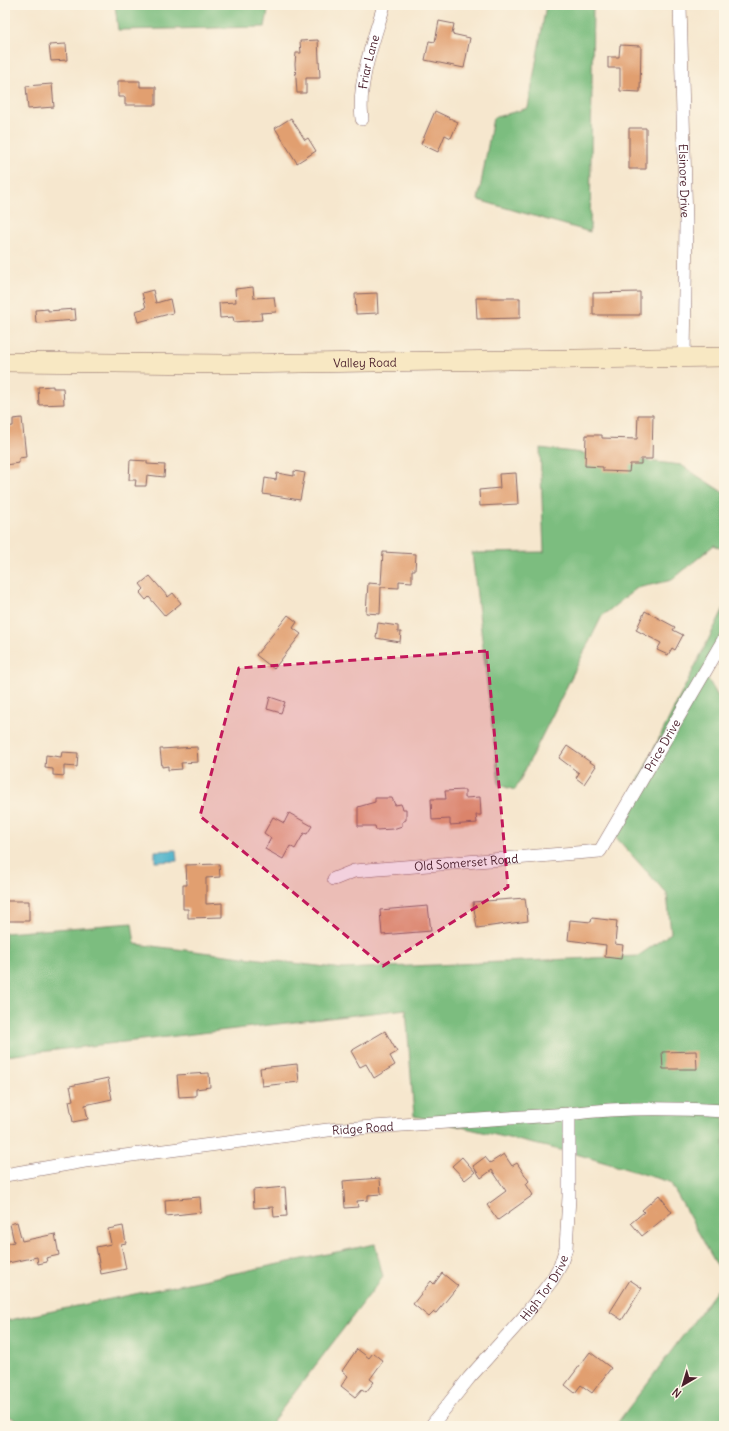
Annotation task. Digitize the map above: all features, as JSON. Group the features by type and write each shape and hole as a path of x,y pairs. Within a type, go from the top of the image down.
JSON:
{"main road":[{"name":"Valley Road","path":"5,362 224,364 724,357"}],"street":[{"name":"Friar Lane","path":"362,119 360,106 361,88 384,5"},
{"name":"Elsinore Drive","path":"680,5 686,224 684,358"},
{"name":"Price Drive","path":"600,851 724,639"},
{"name":"Old Somerset Road","path":"334,879 354,871 600,851"},
{"name":"Ridge Road","path":"5,1175 85,1161 328,1130 569,1114 591,1111 683,1109 724,1111"},
{"name":"High Tor Drive","path":"431,1426 469,1378 523,1318 552,1280 560,1266 566,1248 569,1114"}],"highlighted area":[{"path":"487,651 508,887 383,966 200,816 239,668"}],"green space":[{"path":"115,5 269,5 265,27 118,30"},
{"path":"546,5 593,5 590,232 478,200 493,118 528,108"},
{"path":"540,448 681,465 724,493 724,550 714,545 672,580 637,588 602,616 515,790 499,785 472,553 544,552"},
{"path":"724,608 724,628 704,672 724,707 724,1278 670,1182 573,1153 414,1116 406,1009 5,1056 5,933 132,923 135,944 343,969 638,956 671,933 667,894 612,833"},
{"path":"375,1244 383,1277 269,1426 27,1426 5,1414 5,1321"},
{"path":"724,1281 724,1418 718,1426 615,1426"}],"water":[{"path":"176,850 177,861 155,862 155,851"}],"building":[{"path":"439,21 454,24 452,34 470,38 464,68 425,60 429,41 435,42"},
{"path":"318,40 320,78 306,78 306,93 297,93 295,64 296,53 301,53 300,41"},
{"path":"66,44 67,60 51,61 49,45"},
{"path":"620,45 641,46 640,92 620,91 620,68 608,68 608,57 619,57"},
{"path":"118,81 140,81 140,87 156,87 156,105 125,105 125,97 118,97"},
{"path":"52,84 54,107 28,109 26,86"},
{"path":"435,111 458,122 451,138 445,135 438,152 421,144"},
{"path":"291,118 305,140 308,138 316,151 297,163 275,128"},
{"path":"629,128 646,128 646,169 629,169"},
{"path":"253,287 254,298 274,297 276,312 261,313 262,320 234,322 233,317 220,318 219,303 236,302 235,289"},
{"path":"153,290 156,303 170,299 173,313 138,322 135,311 146,308 142,293"},
{"path":"640,292 640,315 593,315 593,293"},
{"path":"377,293 378,313 356,314 355,294"},
{"path":"476,298 520,298 520,318 477,319"},
{"path":"48,309 48,311 75,309 76,320 36,323 35,310"},
{"path":"53,386 53,388 63,388 64,404 39,405 38,387"},
{"path":"638,415 653,415 652,459 641,459 641,464 630,464 629,472 603,471 603,467 585,466 586,435 602,435 602,438 637,439"},
{"path":"22,418 26,457 19,458 19,463 5,465 5,427 13,426 13,419"},
{"path":"130,460 147,461 147,464 165,465 164,477 147,475 146,486 135,486 136,480 129,480"},
{"path":"294,471 305,473 300,500 263,494 265,478 276,480 277,473 294,476"},
{"path":"516,473 518,504 480,506 479,490 500,488 499,474"},
{"path":"383,552 416,554 415,570 412,570 412,582 399,581 399,588 381,587 380,614 366,613 368,583 381,584"},
{"path":"150,576 168,597 173,593 181,603 165,616 149,597 146,600 140,593 144,589 140,584"},
{"path":"645,611 675,627 673,630 683,635 675,650 672,648 668,655 657,650 661,643 636,630"},
{"path":"288,615 297,622 293,628 301,634 274,669 256,655"},
{"path":"378,623 398,626 398,632 401,632 400,642 376,638"},
{"path":"270,697 285,702 281,713 267,709"},
{"path":"567,746 596,766 584,784 576,778 579,773 559,758"},
{"path":"197,747 198,762 181,763 182,769 168,770 168,766 162,767 160,749"},
{"path":"62,752 78,753 77,767 64,766 64,776 53,775 53,769 45,768 46,755 61,757"},
{"path":"465,790 465,798 480,797 481,815 476,815 477,823 450,825 450,819 432,820 431,799 446,799 445,791"},
{"path":"375,798 392,798 395,805 401,804 403,809 406,809 406,820 402,822 402,826 393,829 376,830 375,826 358,826 358,807 375,802"},
{"path":"289,813 312,826 307,834 304,833 295,849 290,846 283,859 265,849 271,838 264,833 273,817 284,823"},
{"path":"219,864 220,877 206,878 206,904 222,903 222,917 188,918 188,909 183,909 183,885 187,885 186,865"},
{"path":"525,898 528,921 477,928 473,902"},
{"path":"5,901 29,901 29,921 5,921"},
{"path":"428,906 431,931 382,935 380,910"},
{"path":"592,918 617,921 615,944 623,945 621,959 605,957 606,945 568,940 570,920 591,922"},
{"path":"385,1031 397,1052 390,1056 395,1065 374,1078 366,1064 360,1067 351,1051"},
{"path":"696,1051 697,1069 663,1069 662,1052"},
{"path":"297,1064 299,1082 262,1086 260,1068"},
{"path":"209,1073 210,1087 196,1089 196,1096 179,1097 177,1075"},
{"path":"108,1078 112,1099 85,1105 88,1119 73,1122 69,1101 73,1100 70,1086"},
{"path":"504,1154 512,1166 517,1163 529,1181 526,1184 533,1195 498,1220 487,1205 506,1191 492,1170 481,1178 473,1166 485,1157 490,1163"},
{"path":"462,1157 475,1172 465,1180 452,1166"},
{"path":"380,1178 381,1194 368,1195 368,1200 357,1201 358,1207 345,1208 343,1181"},
{"path":"285,1187 287,1216 274,1217 273,1207 254,1208 253,1190"},
{"path":"659,1195 672,1212 642,1236 631,1223 644,1212 642,1210"},
{"path":"200,1197 201,1212 166,1216 165,1200"},
{"path":"17,1222 22,1241 55,1234 59,1255 46,1258 47,1262 38,1264 37,1257 8,1263 5,1244 14,1242 10,1224"},
{"path":"123,1226 126,1243 121,1244 126,1269 101,1274 96,1247 111,1244 108,1229"},
{"path":"442,1273 458,1286 436,1313 434,1312 429,1317 413,1304 431,1281 434,1284"},
{"path":"630,1280 642,1288 622,1320 610,1312"},
{"path":"357,1349 369,1358 373,1353 383,1361 370,1379 374,1382 366,1392 362,1389 355,1397 341,1386 348,1376 342,1371"},
{"path":"590,1352 611,1368 592,1393 581,1385 575,1393 565,1385"}]}
